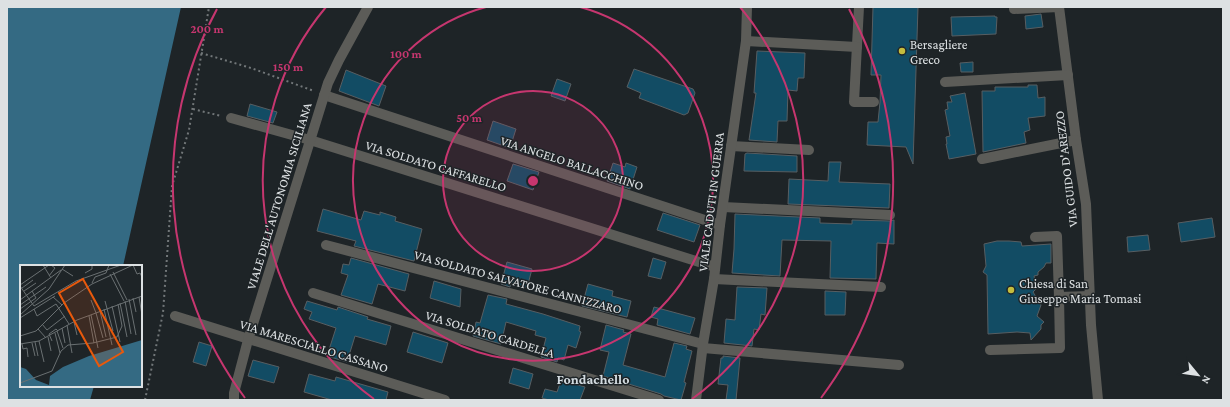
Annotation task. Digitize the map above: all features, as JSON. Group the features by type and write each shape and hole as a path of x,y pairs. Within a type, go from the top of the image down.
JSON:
{"street":[{"name":"VIALE DELL'AUTONOMIA SICILIANA","path":"234,400 234,393 248,340 328,83 368,7"},
{"name":"VIALE CADUTI IN GUERRA","path":"696,400 746,41 747,7"},
{"path":"859,7 854,102 874,102"},
{"path":"1014,9 1059,7"},
{"name":"VIA GUIDO D'AREZZO","path":"1059,7 1076,140 1086,204 1091,325 1098,400"},
{"path":"746,41 857,47"},
{"path":"945,82 1068,75"},
{"name":"VIA ANGELO BALLACCHINO","path":"324,95 720,225"},
{"name":"VIA SOLDATO CAFFARELLO","path":"231,118 310,140 715,266"},
{"path":"982,159 1076,140"},
{"path":"731,146 809,150"},
{"path":"722,207 890,215"},
{"path":"990,350 1060,348 1057,236 1035,237"},
{"name":"VIA SOLDATO SALVATORE CANNIZZARO","path":"326,245 703,346 899,365"},
{"path":"714,279 881,287"},
{"name":"VIA SOLDATO CARDELLA","path":"313,293 659,400"},
{"path":"1059,297 1090,296"},
{"name":"VIA MARESCIALLO CASSANO","path":"175,316 248,340 445,400"}],"path":[{"path":"145,400 163,313 172,186 189,130 209,7"},
{"path":"201,53 251,68 324,95"},
{"path":"193,109 231,118"}],"water":[{"path":"7,7 181,7 123,265 20,265 20,387 94,387 90,400 7,400"}],"building":[{"path":"873,7 918,7 913,164 906,147 867,145 868,122 878,122 880,102 881,75 871,75"},
{"path":"1041,14 1043,27 1026,29 1025,16"},
{"path":"951,17 997,17 996,34 952,36"},
{"path":"757,51 805,53 804,78 798,78 797,91 788,90 787,121 778,121 777,142 749,140 756,93 754,93"},
{"path":"973,62 973,72 961,72 960,63"},
{"path":"634,69 693,89 695,93 688,113 684,115 639,98 641,93 627,87"},
{"path":"346,70 386,86 379,106 339,91"},
{"path":"557,79 571,84 565,101 551,96"},
{"path":"1028,85 1037,85 1038,98 1045,97 1045,116 1028,118 1030,130 1024,132 1026,143 983,152 982,91 995,91 995,87 1028,87"},
{"path":"965,93 976,154 949,159 946,137 950,136 945,110 948,109 947,102 952,102 950,96"},
{"path":"250,104 277,112 273,123 247,116"},
{"path":"493,121 516,129 510,148 487,140"},
{"path":"745,154 797,156 797,172 744,171"},
{"path":"829,162 841,162 839,182 890,184 889,208 788,204 789,179 828,181"},
{"path":"613,163 625,167 626,163 637,167 630,189 607,181"},
{"path":"513,164 539,172 533,190 507,181"},
{"path":"323,209 361,220 364,211 380,215 380,212 396,217 395,221 422,229 414,261 354,246 356,241 317,231"},
{"path":"663,213 700,225 694,242 657,230"},
{"path":"735,214 820,218 820,223 852,224 852,220 894,220 894,244 877,243 876,279 830,278 831,241 782,240 780,276 732,273"},
{"path":"1212,218 1215,237 1181,242 1178,223"},
{"path":"1148,235 1150,250 1128,252 1127,237"},
{"name":"Chiesa di San Giuseppe Maria Tomasi","path":"997,241 1021,242 1022,246 1051,244 1051,263 1046,263 1038,272 1038,275 1034,276 1037,288 1033,292 1041,305 1037,316 1044,322 1041,325 1041,329 1031,340 1030,333 1017,332 988,334 987,275 983,272 986,266 984,244"},
{"path":"351,258 409,274 405,291 378,284 372,304 341,295 348,275 341,273 343,264 349,265"},
{"path":"653,258 666,262 661,279 648,276"},
{"path":"507,262 532,269 527,288 511,283 510,287 501,284"},
{"path":"434,281 461,289 460,307 430,298"},
{"path":"588,284 613,291 612,296 631,301 627,317 582,306"},
{"path":"737,287 767,288 765,315 761,314 759,330 754,329 752,346 724,343 726,319 735,320"},
{"path":"825,291 846,292 845,315 825,315"},
{"path":"488,295 507,299 506,304 580,326 579,331 581,332 576,348 568,345 564,360 558,358 557,362 541,357 546,338 535,335 536,331 506,322 501,344 473,336 476,322 480,323"},
{"path":"307,301 337,310 338,307 368,317 367,319 391,326 386,345 355,336 347,362 327,356 336,328 309,319 312,312 304,309"},
{"path":"654,307 695,318 690,334 657,325 658,319 651,317"},
{"path":"606,325 624,330 623,332 631,334 623,365 665,377 674,343 687,346 686,349 692,351 681,400 603,376 609,352 600,350"},
{"path":"413,332 448,343 442,363 407,352"},
{"path":"199,342 212,346 206,366 193,362"},
{"path":"723,356 740,358 736,400 726,400 728,385 718,384 721,358 723,358"},
{"path":"253,360 279,367 274,383 248,376"},
{"path":"513,368 533,374 529,389 509,383"},
{"path":"309,374 335,381 336,377 388,392 386,400 332,400 304,392"},
{"path":"561,380 585,387 580,400 549,400 542,398 545,389 557,392"}],"place":[{"name":"Bersagliere Greco","path":"902,51"},
{"name":"Chiesa di San Giuseppe Maria Tomasi","path":"1011,290"}],"district":[{"name":"Fondachello","path":"593,379"}]}
